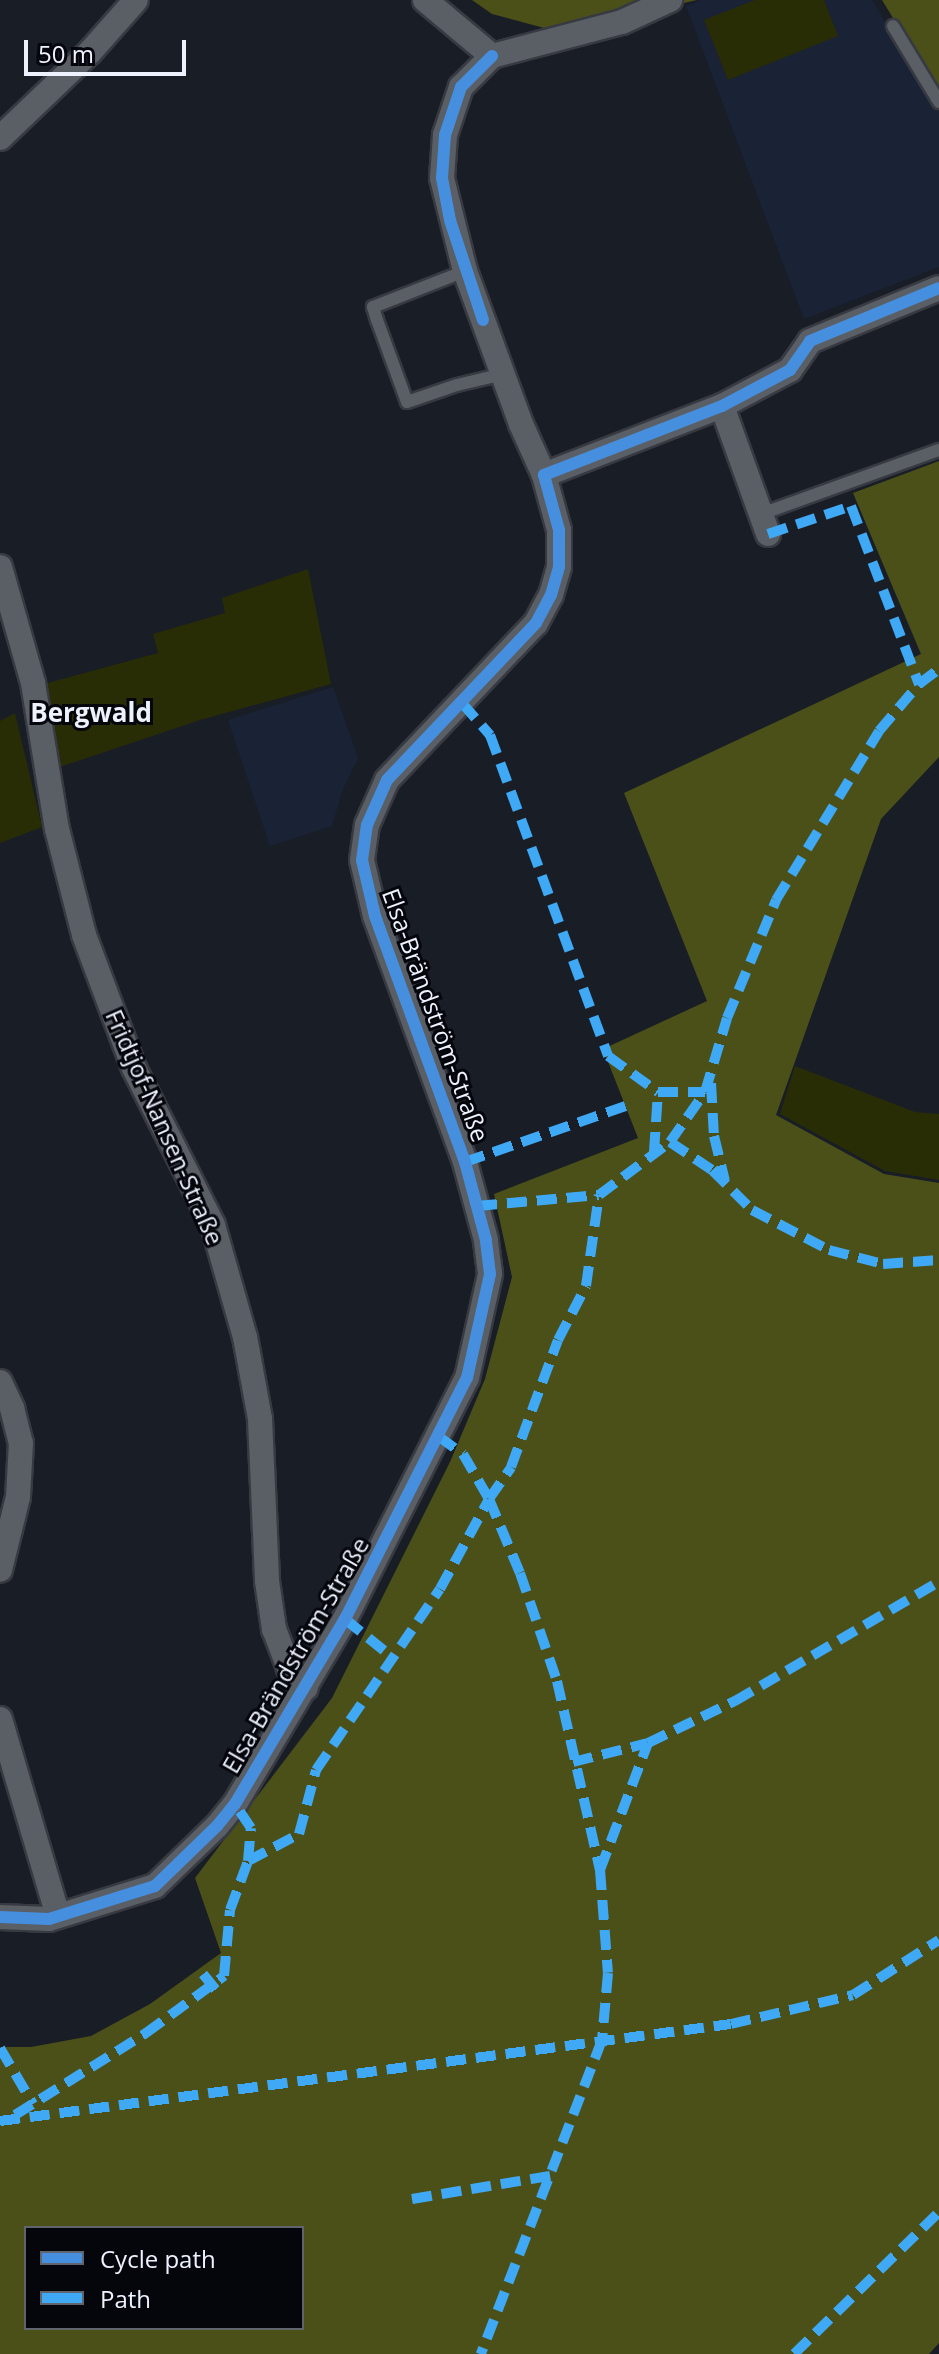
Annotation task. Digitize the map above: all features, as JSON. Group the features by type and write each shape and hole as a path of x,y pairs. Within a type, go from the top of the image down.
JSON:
{"street":[{"path":"0,138 90,52 136,0"},
{"path":"425,0 492,56 597,30 670,0"},
{"name":"Elsa-Brändström-Straße","path":"0,1917 30,1920 58,1916 155,1886 188,1857 235,1804 345,1619 467,1378 490,1274 486,1240 465,1162 372,905 362,860 367,825 387,780 536,623 551,595 559,567 559,530 544,475 465,271 442,178 445,135 461,87 492,56"},
{"path":"544,475 722,406 790,370 810,341 939,288"},
{"path":"722,406 764,524"},
{"name":"Fridtjof-Nansen-Straße","path":"0,567 33,683 57,829 84,935 134,1068 213,1225 245,1337 260,1419 267,1581 274,1629 289,1668 306,1688"},
{"path":"0,1382 12,1408 21,1443 18,1497 0,1570"},
{"path":"0,1719 58,1916"}],"lane":[{"path":"893,26 939,102"},
{"path":"465,271 373,307 407,402 503,374"},
{"path":"764,524 939,450"}],"shaded area":[{"path":"701,0 872,0 939,110 939,267 804,319 686,6"},
{"path":"333,687 358,758 343,789 332,826 270,846 228,720"}],"green space":[{"path":"472,0 697,0 559,32 492,14"},
{"path":"755,0 824,0 838,36 728,80 704,20"},
{"path":"882,0 939,0 939,93"},
{"path":"939,461 939,757 881,819 776,1115 884,1174 939,1183 939,2343 929,2354 0,2354 0,2047 31,2047 91,2036 150,2004 221,1953 195,1878 332,1698 450,1462 485,1379 512,1277 494,1194 638,1138 603,1049 707,1001 624,793 921,654 853,493"},
{"path":"308,569 331,684 200,720 60,767 44,684 158,653 153,634 225,613 222,598"},
{"path":"15,713 42,827 0,843 0,721"},
{"path":"795,1066 915,1112 939,1114 939,1180 885,1171 780,1114"}],"marked path":[{"path":"768,534 851,506 919,684"},
{"path":"248,1861 299,1834 316,1770 440,1589 489,1499 511,1467 558,1340 586,1286 599,1195 670,1142 705,1092 727,1018 776,900 879,731 919,684 939,669"},
{"path":"462,703 490,735 608,1056 658,1092 705,1092"},
{"path":"711,1083 714,1136 725,1181"},
{"path":"654,1152 658,1092"},
{"path":"465,1162 626,1106"},
{"path":"670,1142 712,1170 752,1210 829,1250 883,1264 939,1260"},
{"path":"477,1206 599,1195"},
{"path":"438,1436 463,1454 489,1499 520,1573 557,1681 600,1870 608,1973 602,2040 481,2354"},
{"path":"573,1762 648,1743 735,1701 939,1582"},
{"path":"345,1619 392,1657"},
{"path":"600,1870 648,1743"},
{"path":"15,2115 146,2033 224,1976 230,1910 248,1861 251,1828 235,1804"},
{"path":"0,2121 731,2024 853,1995 939,1940"},
{"path":"203,1974 221,1996"},
{"path":"0,2048 33,2104"},
{"path":"412,2199 550,2176"},
{"path":"794,2354 939,2212"}],"cycle path":[{"path":"483,320 450,220 442,178 445,135 461,87 492,56"},
{"path":"0,1917 49,1919 155,1886 217,1826 235,1804 345,1619 467,1378 490,1274 486,1240 465,1162 375,916 362,860 367,825 387,780 536,623 551,595 559,567 559,530 544,475 722,406 790,370 810,341 939,288"}],"district":[{"name":"Bergwald","path":"91,713"}]}
